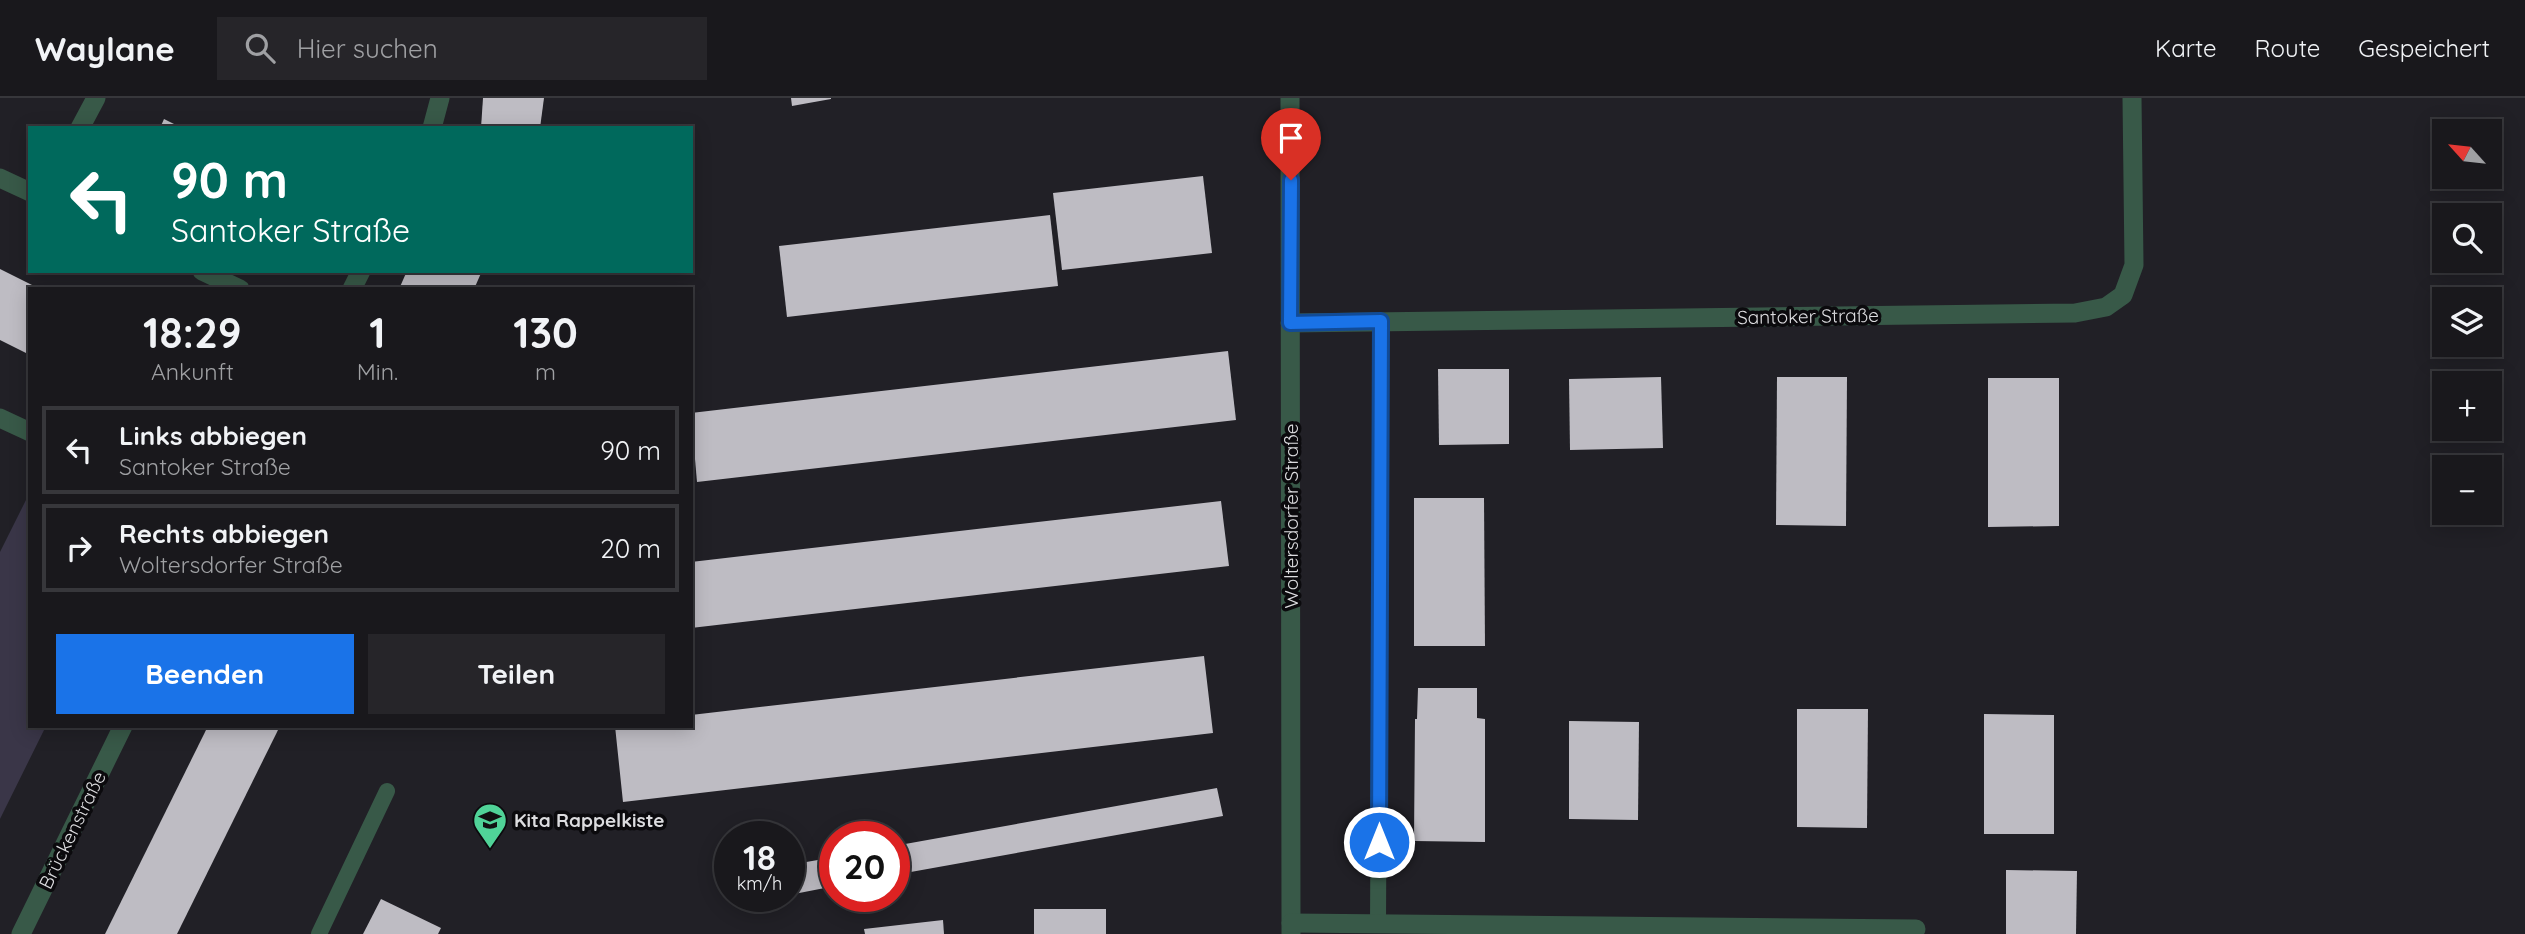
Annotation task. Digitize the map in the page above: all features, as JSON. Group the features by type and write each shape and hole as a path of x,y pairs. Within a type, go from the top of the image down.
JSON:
{"street":[{"path":"81,126 96,98"},
{"path":"433,126 440,98"},
{"name":"Woltersdorfer Straße","path":"1290,98 1292,928"},
{"name":"Santoker Straße","path":"1290,323 2075,313 2106,307 2123,295 2134,265 2132,98"},
{"path":"0,177 28,191"},
{"path":"206,273 236,287"},
{"path":"0,418 28,431"},
{"name":"Brückenstraße","path":"21,934 122,728"},
{"path":"1292,928 1378,924 1916,929"}],"lane":[{"path":"1378,924 1381,321"},
{"path":"319,934 387,791"}],"shaded area":[{"path":"28,496 28,728 45,728 0,819 0,552"}],"building":[{"path":"483,98 544,98 540,126 481,126"},
{"path":"791,98 831,98 831,99 792,106"},
{"path":"164,119 178,126 161,126"},
{"path":"1203,176 1212,253 1062,270 1053,193"},
{"path":"1050,215 1058,286 787,317 779,246"},
{"path":"0,269 36,287 28,287 28,354 0,340"},
{"path":"406,273 481,273 475,287 400,287"},
{"path":"1228,351 1236,420 697,482 693,413"},
{"path":"1438,369 1509,369 1509,444 1439,445"},
{"path":"1661,377 1663,448 1570,450 1569,379"},
{"path":"1777,377 1847,377 1846,526 1776,525"},
{"path":"1988,378 2059,378 2059,526 1988,527"},
{"path":"1414,498 1484,498 1485,646 1414,646"},
{"path":"1221,501 1229,566 693,628 693,562"},
{"path":"1204,656 1213,733 623,802 615,728 693,728 693,715"},
{"path":"1418,688 1477,688 1477,718 1485,719 1485,842 1414,841 1415,719"},
{"path":"1797,709 1868,709 1867,828 1797,827"},
{"path":"1984,714 2054,715 2054,834 1984,834"},
{"path":"1569,721 1639,722 1638,820 1569,819"},
{"path":"207,728 279,728 177,934 105,934"},
{"path":"1217,788 1223,816 910,872 910,843"},
{"path":"819,860 819,889 805,892 805,862"},
{"path":"2006,870 2077,871 2076,934 2006,934"},
{"path":"381,899 441,928 438,934 363,934"},
{"path":"1034,909 1106,909 1106,934 1034,934"},
{"path":"943,920 944,934 865,934 864,929"}],"place":[{"name":"Kita Rappelkiste","path":"490,850"}],"route":[{"path":"1291,180 1290,323 1381,321 1379,842"}]}
